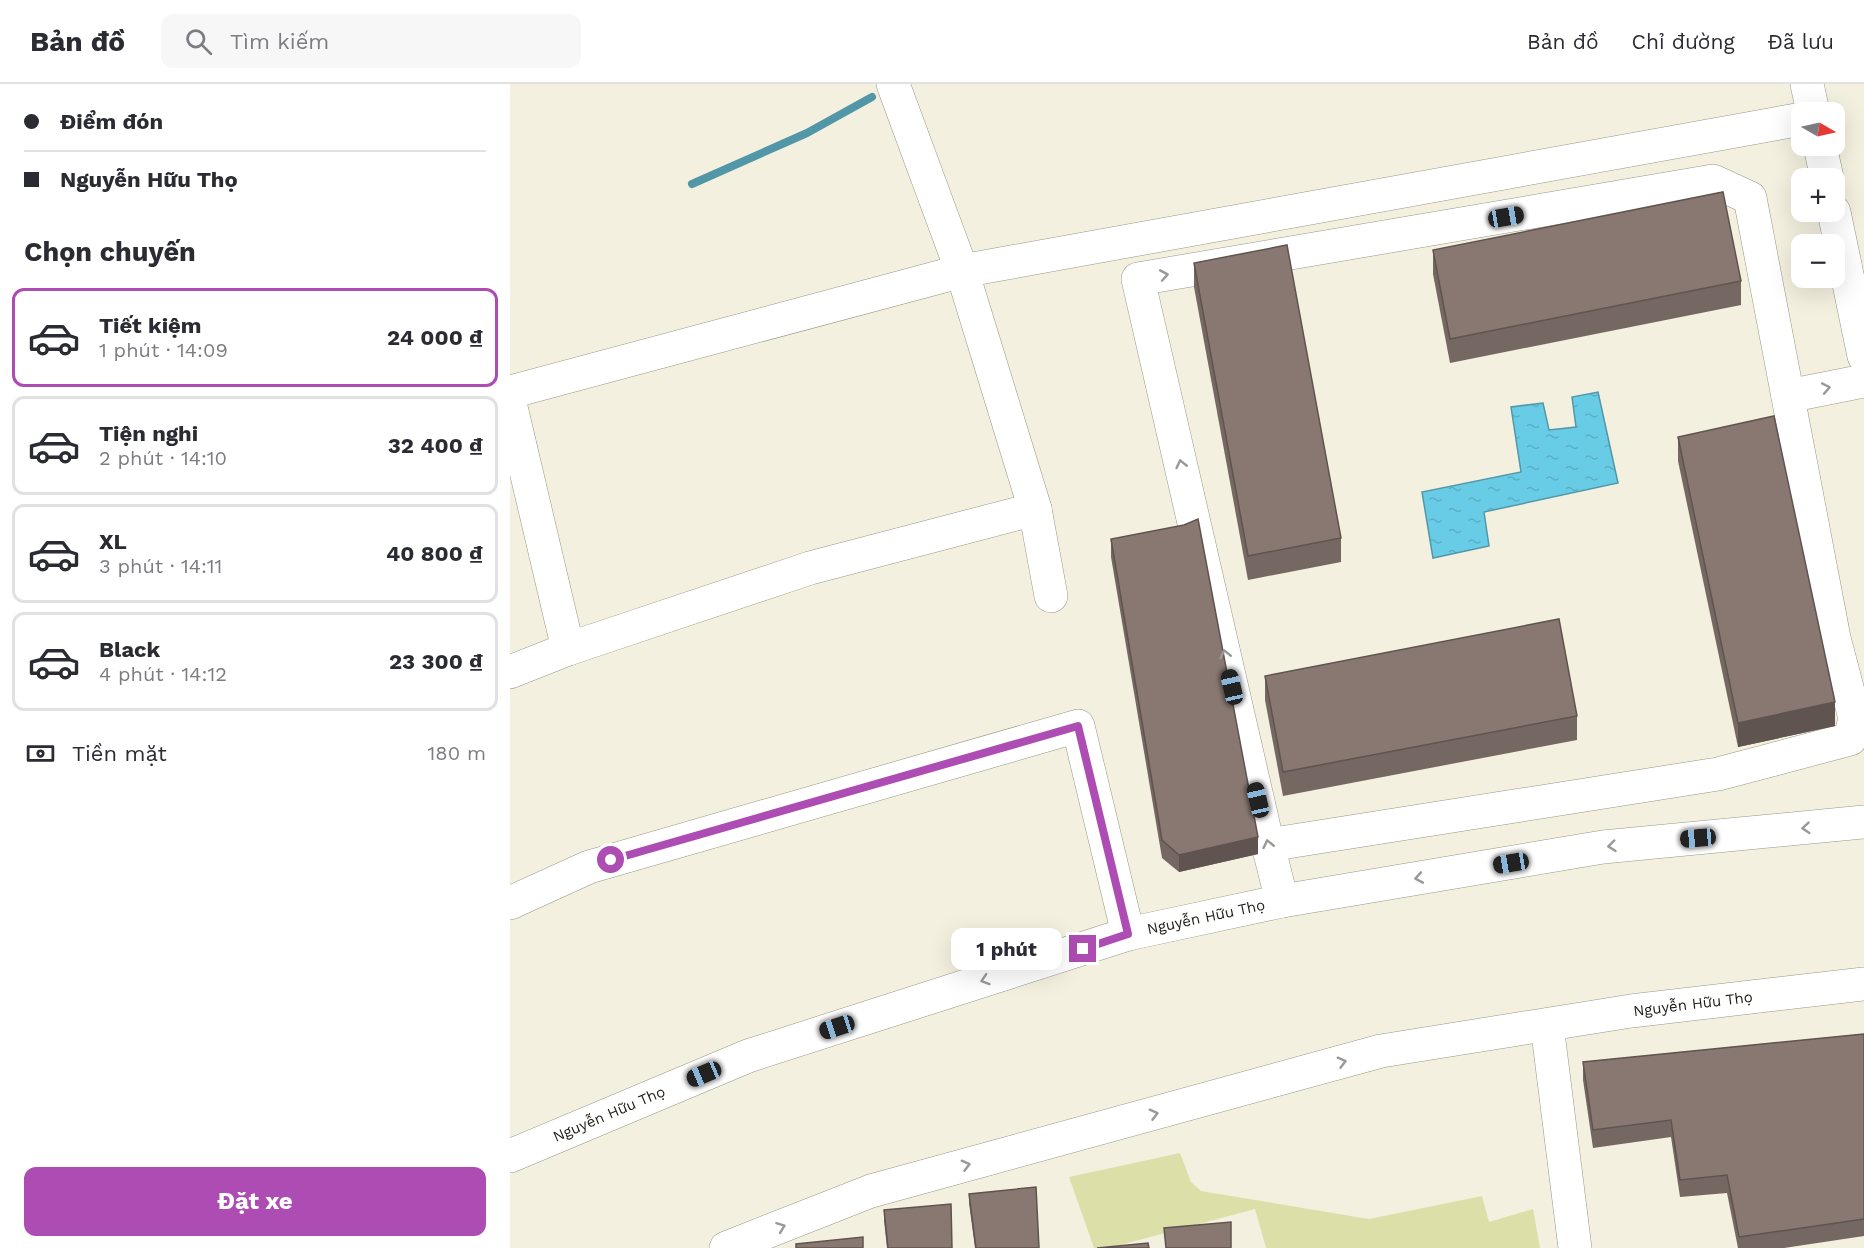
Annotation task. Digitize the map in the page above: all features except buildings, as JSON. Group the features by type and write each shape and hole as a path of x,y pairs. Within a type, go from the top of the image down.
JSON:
{"street":[{"path":"893,84 962,271 1035,509 1051,596"},
{"path":"1807,84 1811,102"},
{"path":"510,392 962,271 1791,121"},
{"path":"1268,845 1718,774 1850,739 1855,718 1834,638 1750,198 1713,181 1138,279 1268,845 1282,901"},
{"path":"1837,222 1857,284 1864,356"},
{"path":"1788,396 1864,381"},
{"path":"510,403 568,649"},
{"path":"510,672 568,649 810,568 1035,509"},
{"path":"510,903 589,867 1078,726 1128,934"},
{"name":"Nguyễn Hữu Thọ","path":"510,1156 748,1056 1128,934 1282,901 1603,847 1864,822"},
{"name":"Nguyễn Hữu Thọ","path":"726,1248 871,1191 1382,1051 1631,1011 1864,984"},
{"path":"1547,1025 1575,1248"}],"green space":[{"path":"1180,1153 1191,1182 1201,1191 1369,1219 1482,1196 1489,1222 1533,1209 1540,1248 1266,1248 1255,1209 1109,1248 1094,1248 1069,1177"}],"water":[{"path":"1598,392 1618,483 1484,512 1489,546 1433,558 1422,492 1521,472 1511,407 1543,403 1549,430 1576,427 1572,397"}],"waterway":[{"path":"692,184 807,133 872,97"}],"route":[{"path":"611,860 1078,726 1128,934 1083,949"}]}
